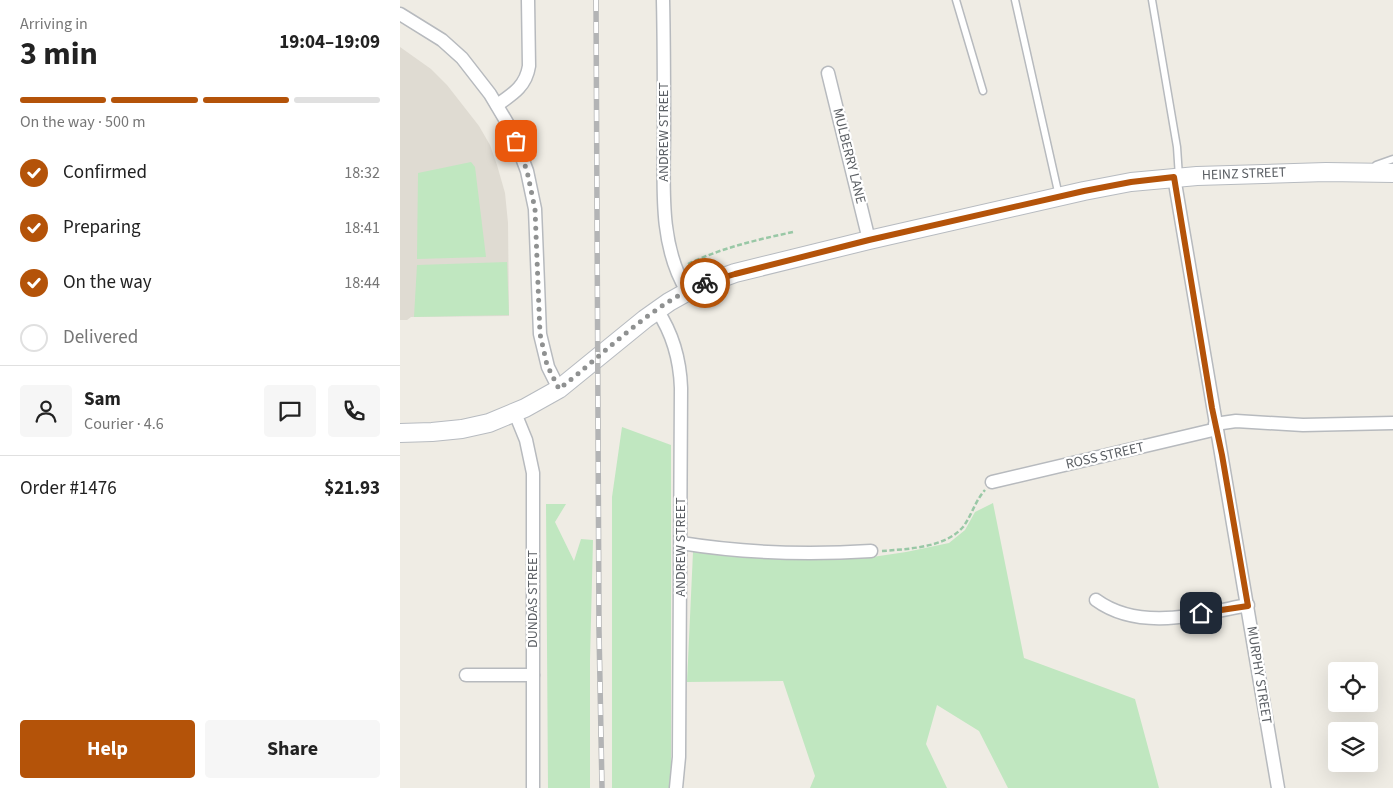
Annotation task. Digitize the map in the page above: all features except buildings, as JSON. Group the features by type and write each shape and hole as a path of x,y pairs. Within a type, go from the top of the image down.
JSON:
{"street":[{"path":"498,105 520,87 527,76 529,66 528,0"},
{"name":"ANDREW STREET","path":"663,0 665,208 673,257 681,282 687,291"},
{"path":"400,14 442,40 462,58 478,76 512,130 532,192 536,226 540,334 547,365 559,389"},
{"name":"MULBERRY LANE","path":"828,73 869,240"},
{"name":"HEINZ STREET","path":"1326,172 1384,164"},
{"name":"HEINZ STREET","path":"400,433 462,429 489,423 516,413 559,389 656,310 702,284 735,274 869,240 1131,182 1177,177 1326,172 1393,173"},
{"name":"MURPHY STREET","path":"1177,177 1216,427 1278,788"},
{"name":"ANDREW STREET","path":"656,310 672,336 681,373 679,757 676,788"},
{"name":"DUNDAS STREET","path":"516,413 526,440 533,474 533,788"},
{"name":"ROSS STREET","path":"992,482 1216,427 1236,420 1303,425 1393,423"},
{"path":"681,544 742,550 834,553 871,551"},
{"path":"1096,600 1114,612 1156,619 1248,606"},
{"path":"466,675 533,675"}],"lane":[{"path":"956,0 983,91"},
{"path":"1015,0 1059,197"},
{"path":"1152,0 1177,147 1177,177"},
{"path":"1384,164 1393,159"}],"path":[{"path":"683,267 718,251 743,243 793,232"},
{"path":"871,551 932,544 954,534 961,528 979,496 992,482"}],"shaded area":[{"path":"400,47 431,69 447,85 479,126 490,145 505,193 508,223 509,316 411,317 407,320 400,320"}],"green space":[{"path":"471,162 475,167 486,257 417,259 418,173"},
{"path":"507,262 509,315 414,317 417,265"},
{"path":"622,427 671,445 671,768 669,788 612,788 612,497"},
{"path":"993,503 1024,658 1135,699 1159,788 1008,788 979,731 937,705 926,744 947,788 810,788 815,776 783,681 687,682 693,552 775,557 859,559 906,552 949,543 965,530 975,512"},
{"path":"546,504 566,504 555,522 574,561 581,539 593,540 590,660 590,788 548,788"}],"railway":[{"path":"596,0 599,630 602,788"}],"way so far":[{"path":"516,141 527,171 535,209 538,318 542,346 547,365 559,389 656,310 687,291 705,283"}],"route":[{"path":"705,283 869,240 1084,191 1131,182 1174,177 1212,408 1248,606 1201,613"}]}
